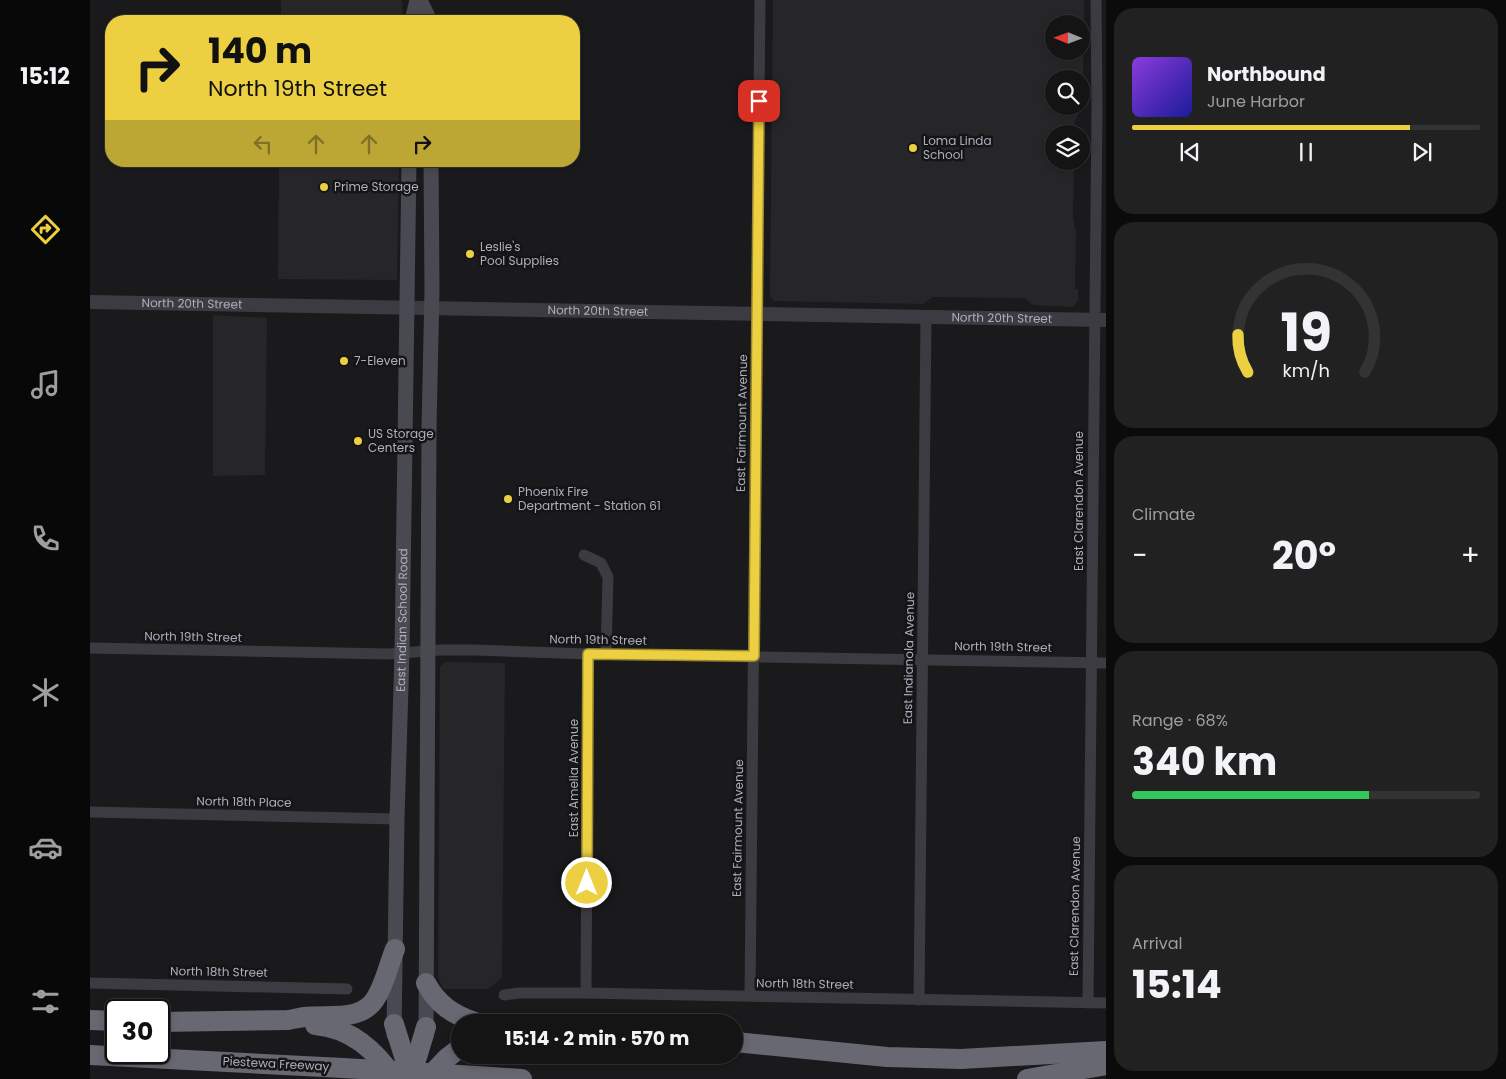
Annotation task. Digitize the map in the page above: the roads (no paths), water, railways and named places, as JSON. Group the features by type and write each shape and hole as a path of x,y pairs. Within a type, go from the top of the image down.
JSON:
{"highway":[{"path":"170,1022 288,1020 304,1017 357,1014 368,1007 377,997 395,949"},
{"path":"426,983 436,1000 455,1014"},
{"path":"90,1020 105,1021"},
{"path":"288,1020 334,1028 358,1039 408,1079"},
{"path":"394,1024 408,1079"},
{"path":"408,1079 426,1027"},
{"path":"743,1043 886,1057 961,1059 1106,1051"},
{"name":"Piestewa Freeway","path":"90,1055 522,1079"},
{"path":"408,1079 451,1055"},
{"path":"1027,1079 1106,1065"}],"main road":[{"path":"414,15 419,0"},
{"path":"419,0 427,15"},
{"name":"East Indian School Road","path":"394,1024 402,653 409,167"},
{"name":"East Indian School Road","path":"426,1027 432,308 431,167"}],"street":[{"name":"East Fairmount Avenue","path":"750,996 760,0"},
{"name":"East Clarendon Avenue","path":"1088,1003 1092,662 1100,320 1096,0"},
{"name":"North 20th Street","path":"90,302 1100,320"},
{"name":"East Indianola Avenue","path":"919,1000 926,317"},
{"path":"584,555 601,563 608,577 606,654"},
{"name":"North 19th Street","path":"90,648 378,654 440,650 1106,662"},
{"name":"East Amelia Avenue","path":"586,993 588,654"},
{"name":"North 18th Place","path":"90,812 397,819"},
{"name":"North 18th Street","path":"90,983 348,989"},
{"name":"North 18th Street","path":"504,995 519,993 586,993 1106,1003"}],"place":[{"name":"Loma Linda School","path":"913,148"},
{"name":"Prime Storage","path":"324,187"},
{"name":"Leslie's Pool Supplies","path":"470,254"},
{"name":"7-Eleven","path":"344,361"},
{"name":"US Storage Centers","path":"358,441"},
{"name":"Phoenix Fire Department - Station 61","path":"508,499"}]}
